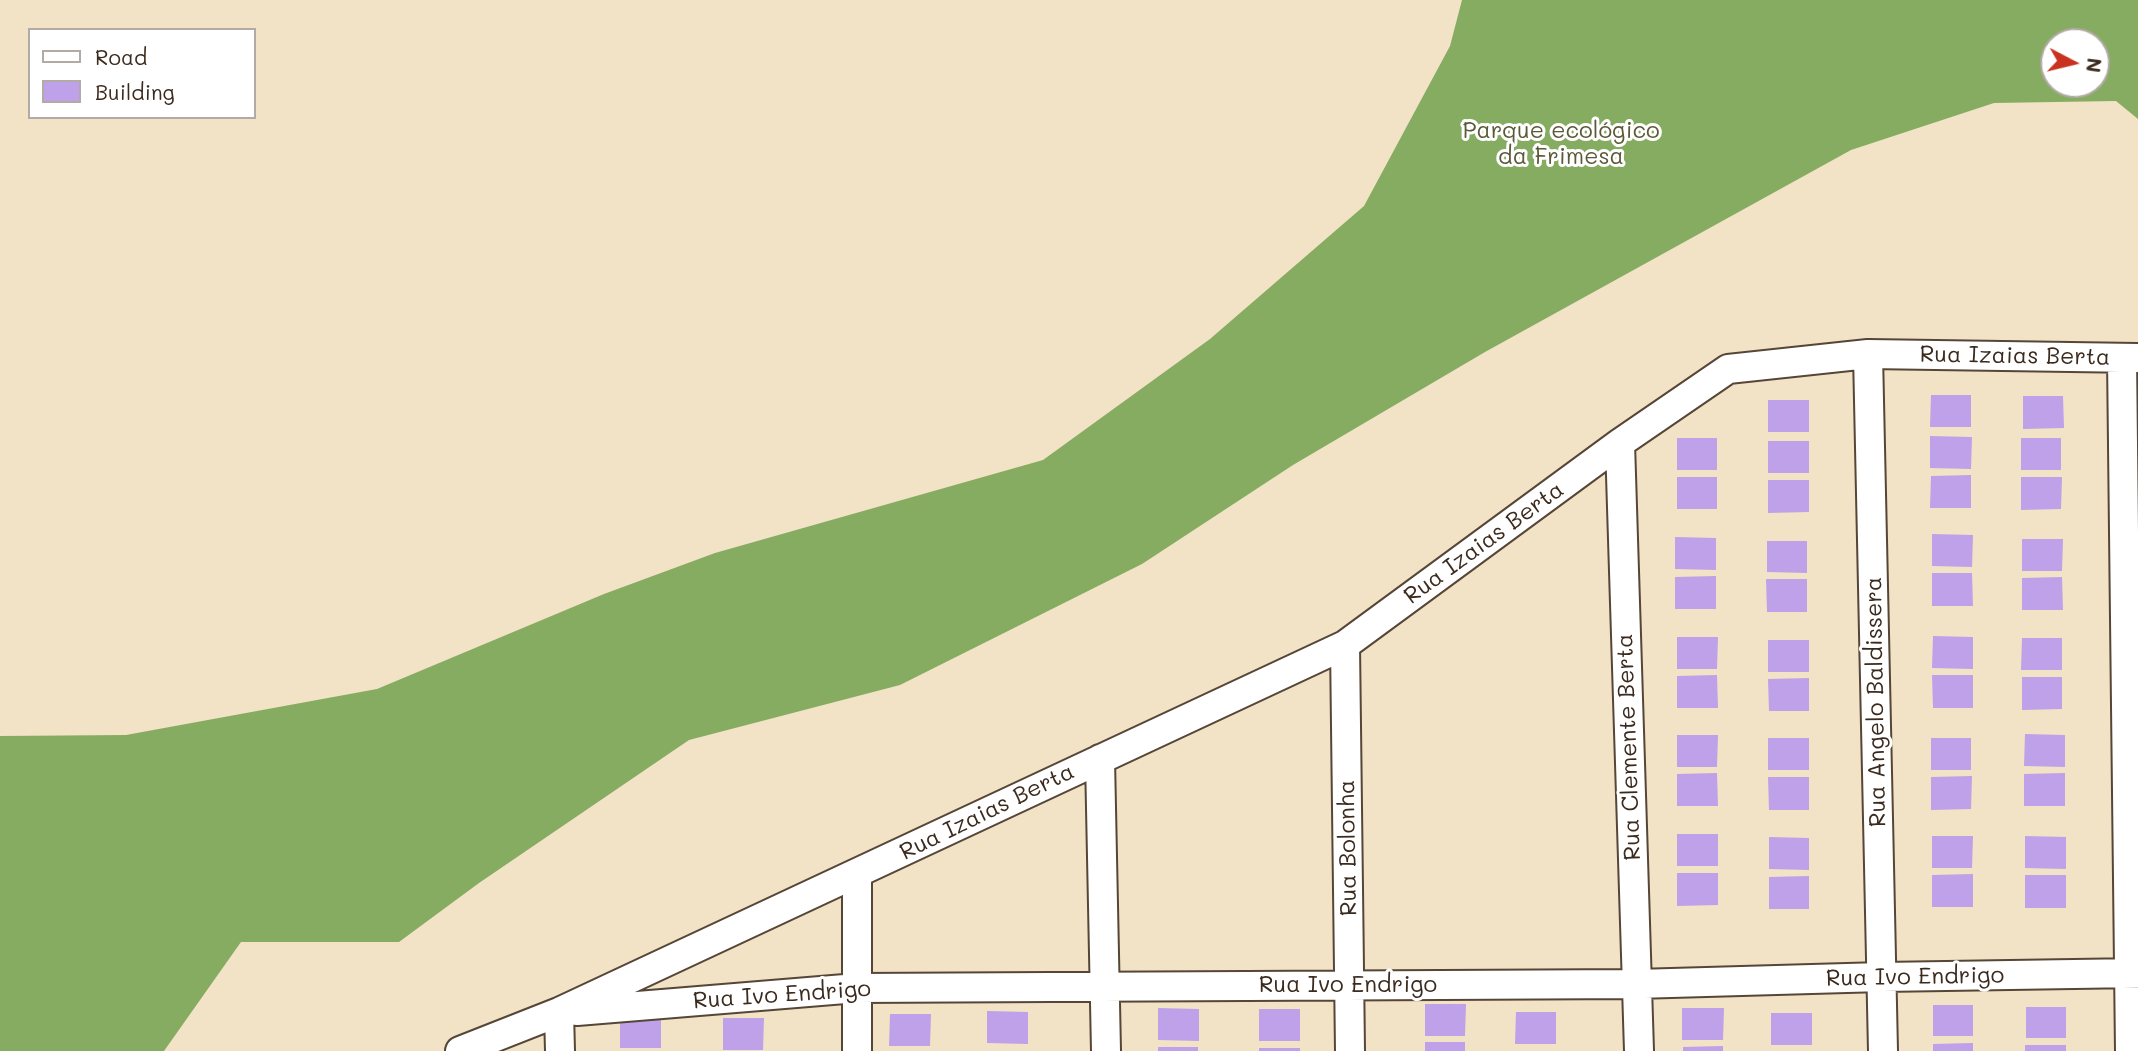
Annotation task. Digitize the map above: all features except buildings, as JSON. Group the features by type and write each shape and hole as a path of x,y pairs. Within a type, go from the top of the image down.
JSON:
{"street":[{"name":"Rua Izaias Berta","path":"559,1012 1345,646 1620,443 1728,369 1868,354 2130,358"},
{"name":"Rua Angelo Baldissera","path":"1868,354 1883,1051"},
{"path":"2130,358 2133,974 2130,1051"},
{"name":"Rua Clemente Berta","path":"1620,443 1639,1051"},
{"name":"Rua Bolonha","path":"1345,646 1350,1051"},
{"path":"1100,759 1107,1051"},
{"path":"857,874 857,1051"},
{"name":"Rua Ivo Endrigo","path":"559,1012 857,988 1636,984 2133,974"},
{"path":"460,1051 559,1012 560,1051"}],"green space":[{"name":"Parque ecológico da Frimesa","path":"1462,0 2138,0 2138,119 2116,101 1994,103 1851,150 1485,352 1293,465 1142,564 900,685 689,740 479,883 399,942 241,942 164,1051 0,1051 0,736 126,735 377,689 604,594 715,553 1043,460 1210,339 1364,206 1450,46"}]}
